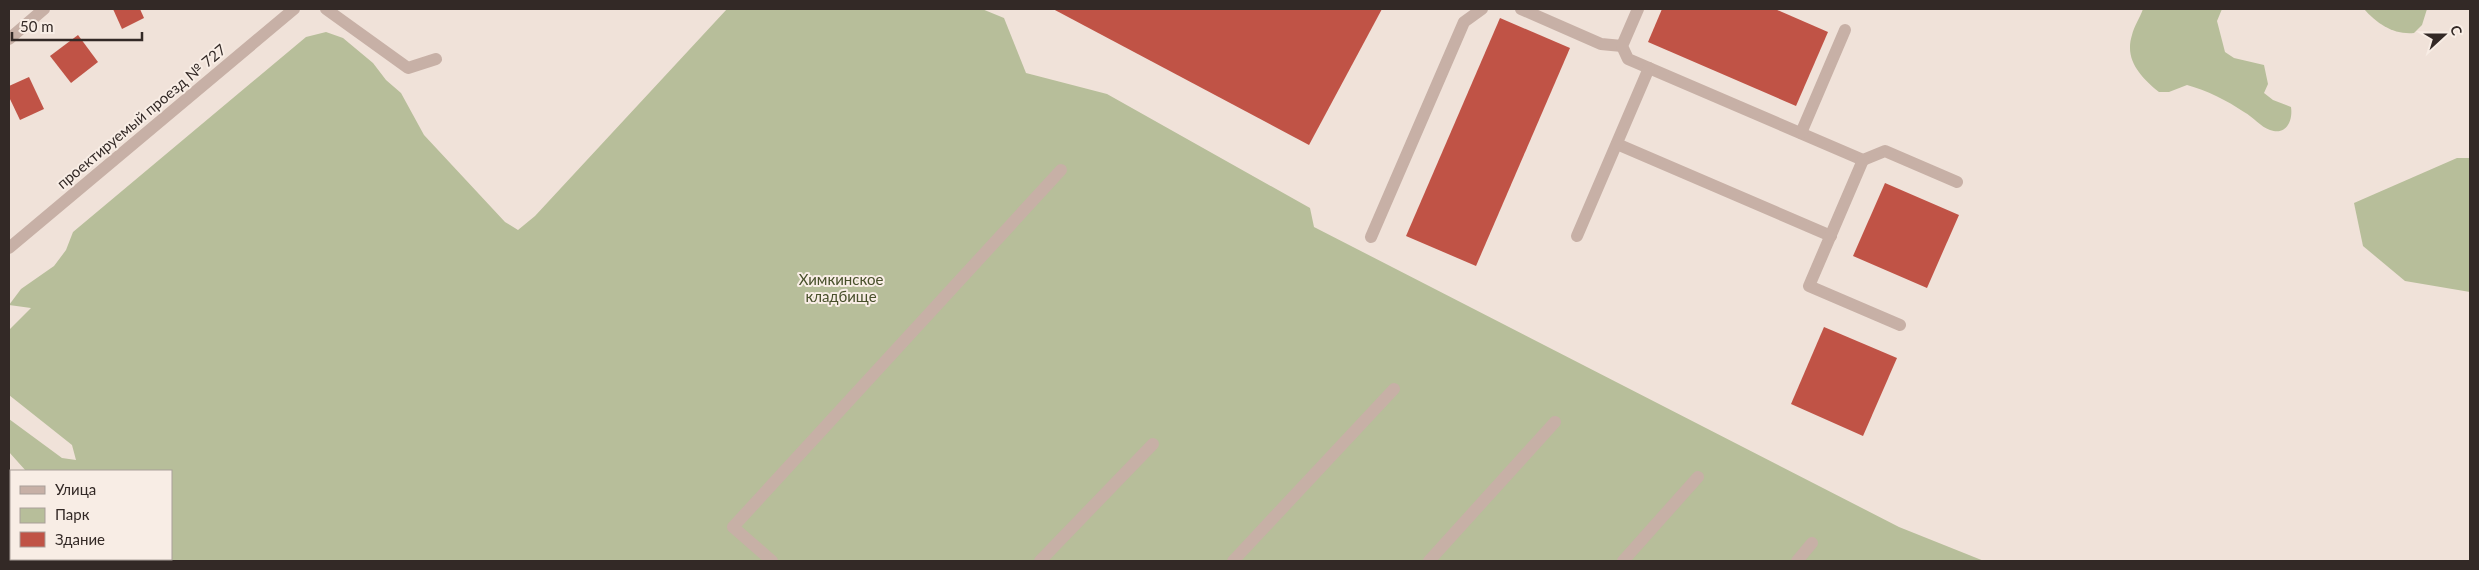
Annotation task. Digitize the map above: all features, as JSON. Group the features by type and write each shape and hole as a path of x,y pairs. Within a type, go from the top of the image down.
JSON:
{"street":[{"path":"9,39 44,9"},
{"name":"проектируемый проезд № 727","path":"9,248 294,9"},
{"path":"326,9 408,68 436,59"},
{"path":"1370,237 1464,22 1482,9"},
{"path":"1521,9 1601,44 1622,46"},
{"path":"1638,9 1622,46 1628,59 1863,160 1885,152 1957,182"},
{"path":"1801,134 1845,30"},
{"path":"1578,236 1649,68"},
{"path":"1617,144 1831,236"},
{"path":"1863,160 1810,286 1900,325"},
{"path":"772,561 733,527 1060,170"},
{"path":"1234,561 1394,389"},
{"path":"1429,561 1555,422"},
{"path":"1040,561 1153,444"},
{"path":"1623,561 1698,477"},
{"path":"1797,561 1812,543"}],"green space":[{"name":"Химкинское кладбище","path":"727,9 982,9 1004,18 1026,73 1107,94 1310,208 1314,227 1899,527 1984,561 108,561 172,560 172,470 25,470 9,452 9,419 62,458 76,460 72,445 9,395 9,330 31,308 9,305 21,289 54,266 66,250 73,232 306,37 326,32 343,38 373,63 386,80 401,93 424,135 505,222 518,230 535,216"},
{"path":"2143,9 2222,9 2217,21 2225,52 2234,58 2264,65 2268,84 2264,93 2273,100 2291,107 2291,117 2288,126 2281,131 2270,130 2224,100 2187,85 2169,92 2159,92 2140,74 2130,52 2133,32"},
{"path":"2364,9 2427,9 2422,25 2414,33 2407,33 2393,30 2380,24"},
{"path":"2457,158 2470,158 2470,292 2405,281 2363,246 2354,203"}],"building":[{"path":"113,9 140,9 144,18 122,29"},
{"path":"1053,9 1382,9 1309,145"},
{"path":"1662,9 1775,9 1828,32 1796,106 1648,42"},
{"path":"1500,18 1570,48 1476,266 1406,236"},
{"path":"78,35 98,62 71,83 50,56"},
{"path":"29,77 44,109 20,120 9,97 9,86"},
{"path":"1885,183 1959,215 1927,288 1853,256"},
{"path":"1824,327 1897,358 1863,436 1791,404"}]}
